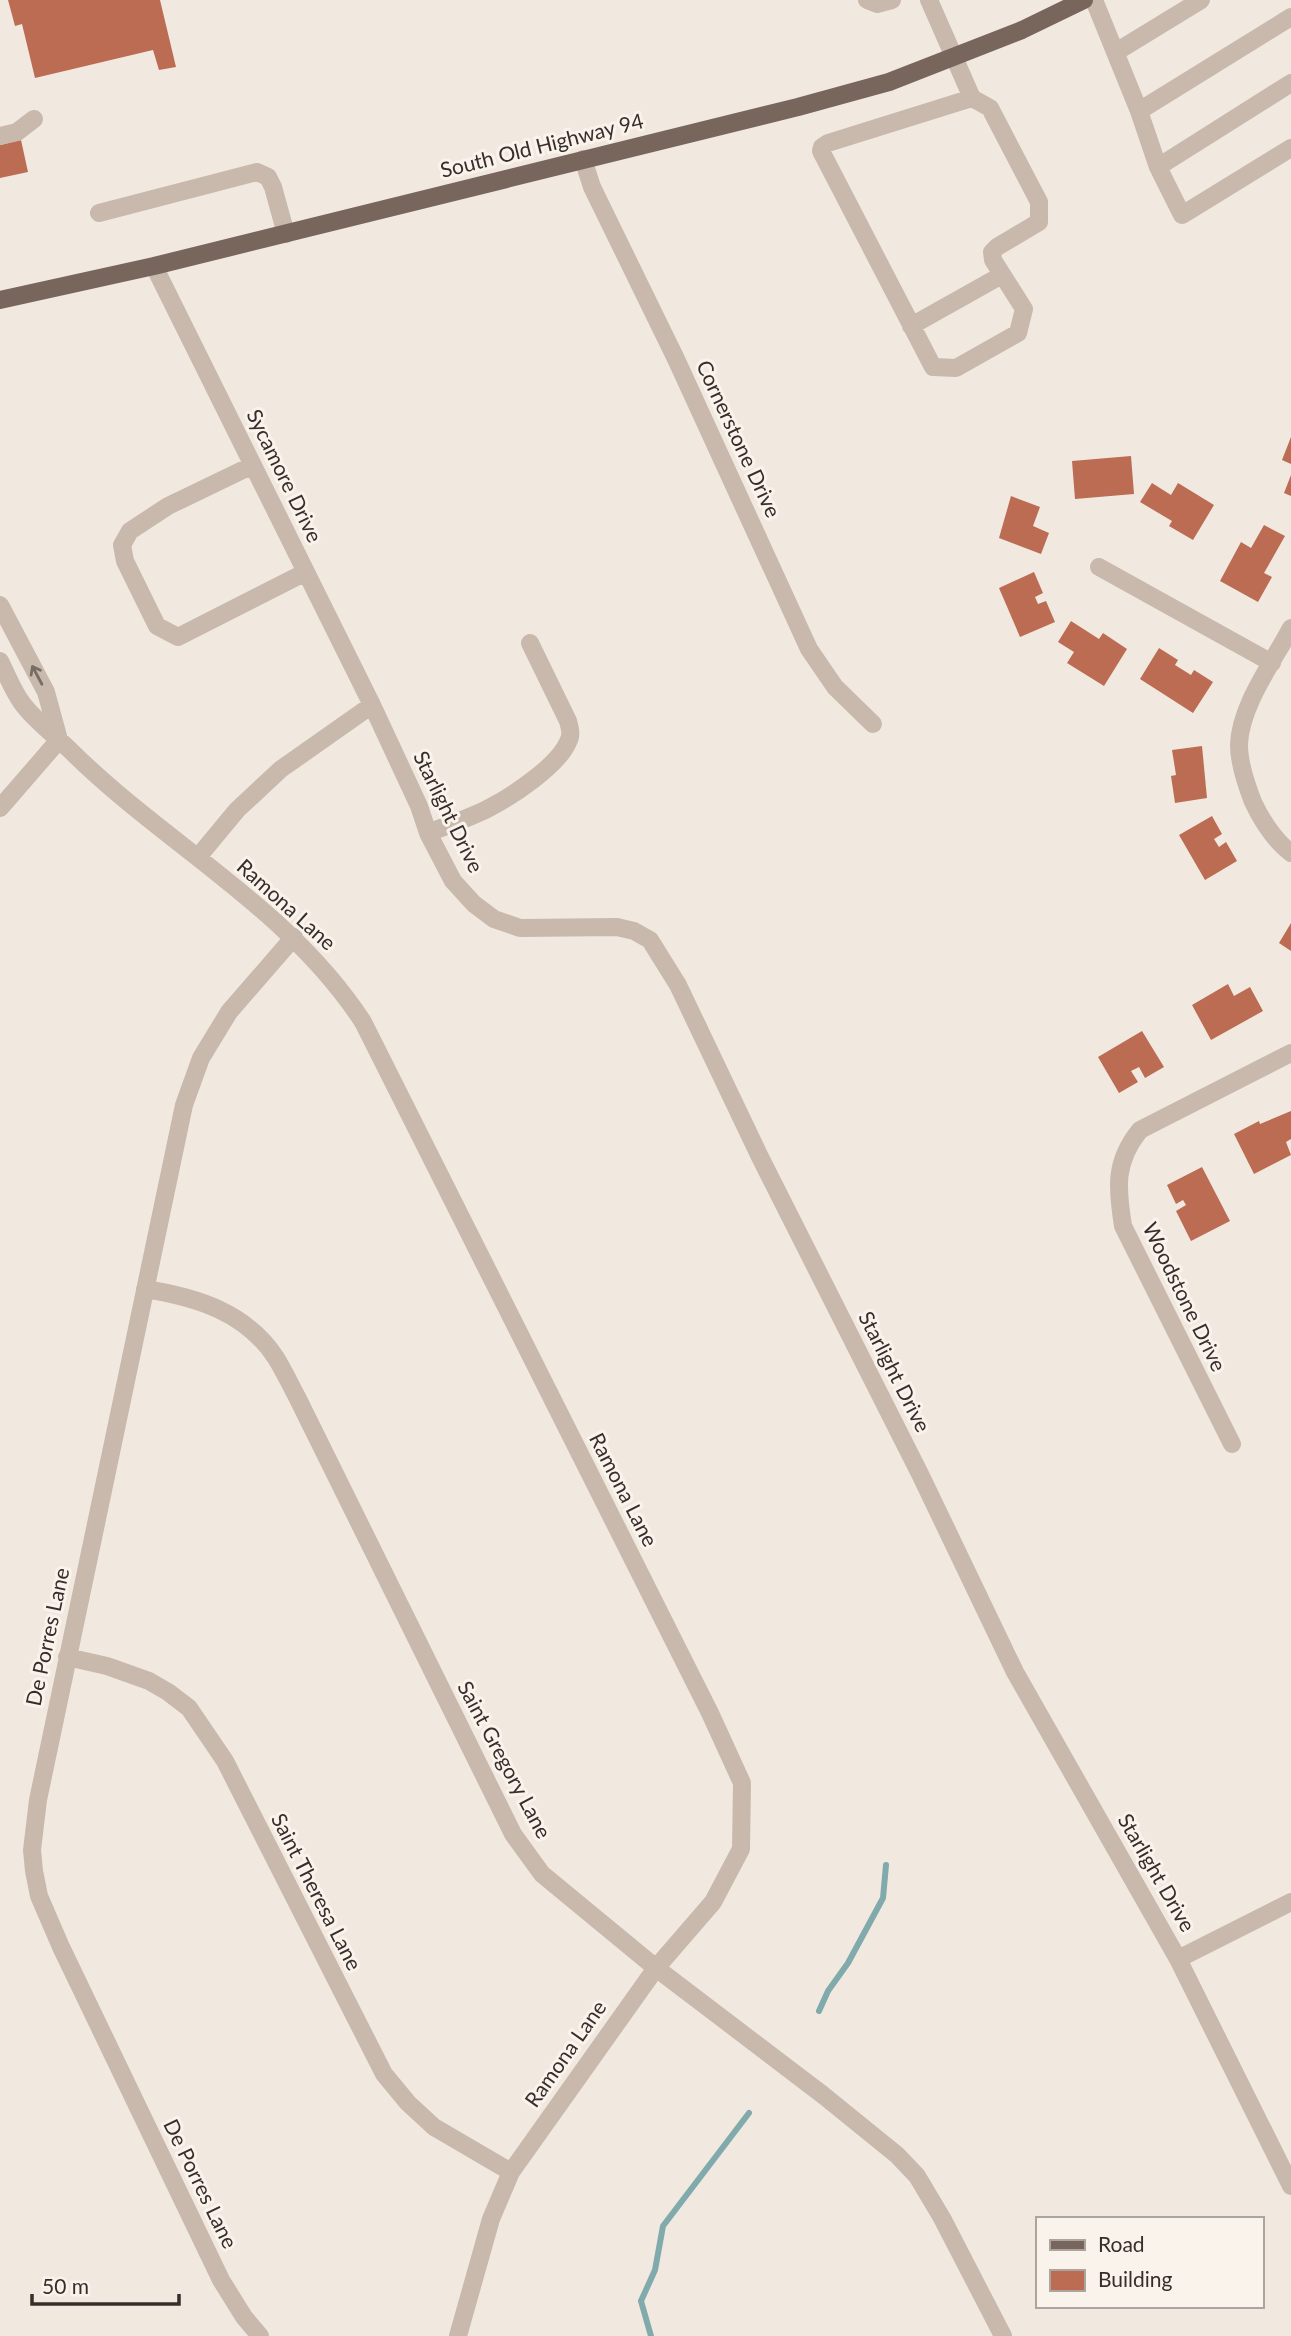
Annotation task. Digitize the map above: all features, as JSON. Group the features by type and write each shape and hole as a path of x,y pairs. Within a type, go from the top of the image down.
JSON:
{"main road":[{"name":"South Old Highway 94","path":"0,300 154,267 889,82 1021,30 1084,0"}],"street":[{"path":"866,0 877,4 892,0"},
{"path":"929,0 972,98 990,108 1039,202 1039,222 992,252 993,260 1024,309 1018,333 956,368 933,367 821,151 828,143 972,98"},
{"path":"1094,0 1139,111 1158,167 1182,215 1291,148"},
{"path":"1116,52 1201,0"},
{"path":"1139,111 1291,17"},
{"path":"1158,167 1291,83"},
{"path":"0,136 17,132 34,119"},
{"name":"Cornerstone Drive","path":"583,159 592,187 677,359 809,649 835,687 873,724"},
{"path":"99,213 257,172 268,177 273,187 286,234"},
{"name":"Sycamore Drive","path":"154,267 372,705"},
{"path":"911,326 1002,275"},
{"path":"253,466 168,506 130,531 122,545 125,561 153,617 158,626 178,637 306,572"},
{"path":"1099,567 1272,663"},
{"path":"0,605 8,641 46,692 59,740 0,808"},
{"path":"1291,628 1245,712 1239,745 1245,782 1259,814 1282,846 1291,853"},
{"path":"428,833 489,809 542,774 569,742 571,731 568,721 530,643"},
{"name":"Ramona Lane","path":"0,661 22,704 102,782 294,937 327,973 363,1022 710,1713 742,1783 741,1849 713,1902 656,1968 510,2172 491,2219 458,2336"},
{"path":"198,857 237,810 281,769 372,705"},
{"name":"Starlight Drive","path":"372,705 419,806 428,833 453,881 474,904 494,919 520,928 617,926 634,931 650,940 678,985 759,1155 920,1474 1015,1672 1178,1959 1287,2167 1291,2186"},
{"name":"De Porres Lane","path":"260,2336 244,2317 221,2280 61,1947 39,1896 32,1850 38,1800 67,1657 184,1105 201,1058 229,1012 294,937"},
{"name":"Woodstone Drive","path":"1232,1444 1123,1226 1118,1195 1121,1164 1127,1146 1140,1130 1291,1053"},
{"name":"Saint Gregory Lane","path":"145,1289 221,1309 258,1335 275,1357 513,1834 542,1874 656,1968 888,2146 917,2176 961,2250 1003,2336"},
{"name":"Saint Theresa Lane","path":"67,1657 107,1666 149,1681 189,1708 225,1761 384,2074 408,2103 434,2127 510,2172"},
{"path":"1178,1959 1291,1902"}],"building":[{"path":"8,0 160,0 176,67 159,70 153,50 35,78 22,24 15,26"},
{"path":"21,140 28,172 0,178 0,145"},
{"path":"1291,437 1291,464 1282,460"},
{"path":"1131,456 1134,494 1075,499 1072,461"},
{"path":"1291,475 1291,496 1284,493"},
{"path":"1152,483 1171,495 1178,483 1214,505 1193,540 1169,526 1172,521 1140,502"},
{"path":"1011,496 1040,507 1033,526 1049,533 1041,554 999,538"},
{"path":"1264,525 1285,536 1264,573 1272,577 1258,602 1220,581 1241,542 1251,548"},
{"path":"1034,572 1043,593 1035,597 1038,604 1046,601 1055,622 1020,637 999,588"},
{"path":"1071,621 1099,639 1103,633 1127,649 1104,686 1067,663 1074,652 1058,642"},
{"path":"1159,648 1178,660 1175,665 1191,675 1194,670 1213,682 1193,713 1140,679"},
{"path":"1202,746 1207,798 1175,803 1171,776 1176,775 1172,750"},
{"path":"1212,816 1222,834 1214,839 1219,847 1226,842 1237,861 1205,880 1179,835"},
{"path":"1291,923 1291,951 1279,943"},
{"path":"1228,984 1234,996 1250,987 1263,1011 1211,1040 1192,1005"},
{"path":"1142,1031 1164,1067 1145,1078 1139,1067 1131,1071 1138,1082 1119,1093 1098,1057"},
{"path":"1291,1111 1291,1139 1286,1142 1291,1155 1254,1174 1234,1134 1259,1121 1260,1124"},
{"path":"1202,1167 1230,1221 1191,1241 1176,1211 1186,1205 1183,1200 1176,1204 1167,1185"}],"waterway":[{"path":"819,2011 883,1898 886,1865"},
{"path":"651,2336 641,2301 655,2270 663,2226 749,2113"}]}
